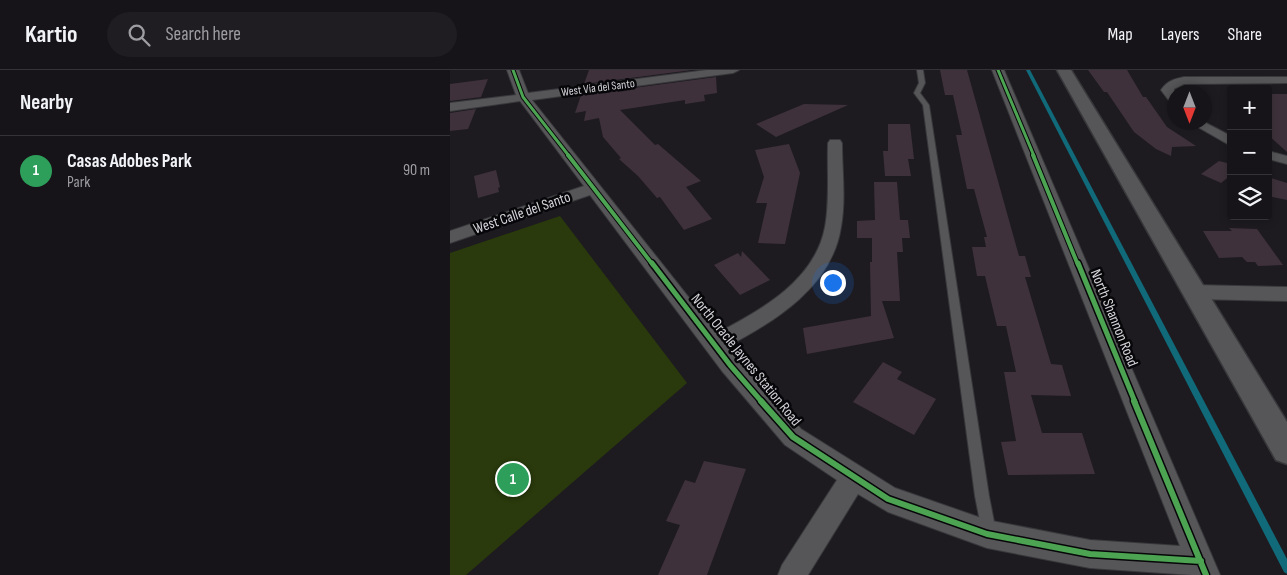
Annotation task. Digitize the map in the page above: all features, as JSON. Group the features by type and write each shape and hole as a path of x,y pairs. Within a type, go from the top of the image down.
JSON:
{"street":[{"name":"North Oracle Jaynes Station Road","path":"513,70 523,97 714,344 793,437 888,499 990,535 1090,554 1204,568"},
{"name":"West Via del Santo","path":"450,107 733,70"},
{"name":"North Shannon Road","path":"998,70 1204,568"},
{"path":"1064,70 1287,450"},
{"path":"1158,75 1175,82"},
{"path":"1171,85 1175,82 1188,80 1287,80"},
{"path":"1209,130 1227,140"},
{"path":"714,344 788,300 821,262 832,229 835,144"},
{"path":"1272,156 1287,160"},
{"name":"West Calle del Santo","path":"450,237 594,188"},
{"path":"1194,292 1287,294"},
{"path":"792,575 854,477"}],"lane":[{"path":"920,70 922,83 917,93 926,105 982,496 990,535"}],"green space":[{"path":"560,216 687,383 466,575 450,575 450,253"}],"building":[{"path":"589,70 692,70 584,84"},
{"path":"940,70 967,70 1019,256 1025,256 1031,277 1025,277 1051,364 1062,365 1071,396 1031,395 1042,433 1082,433 1095,474 1008,475 1001,442 1016,441 1004,372 1016,372 1006,326 997,326 985,276 977,276 972,247 986,247 984,237 987,237 974,189 967,189 956,135 962,135 953,95 945,95"},
{"path":"1088,70 1127,70 1143,97 1146,97 1167,127 1167,130 1172,130 1196,146 1172,147 1171,156 1156,149 1134,132 1107,92 1104,92"},
{"path":"716,77 717,93 704,95 705,101 685,104 685,100 620,110 655,145 658,144 701,181 686,187 712,219 684,230 660,197 657,198 638,176 619,159 621,158 603,137 599,118 584,121 586,111 575,113 581,95"},
{"path":"488,79 481,97 450,101 450,84"},
{"path":"1272,94 1287,94 1287,152 1272,139"},
{"path":"804,104 848,105 776,137 756,124"},
{"path":"476,109 468,129 450,131 450,113"},
{"path":"888,124 910,124 914,159 908,159 911,176 885,176 883,151 888,151"},
{"path":"789,144 800,173 785,244 758,243 767,203 756,203 764,177 755,150"},
{"path":"1219,161 1227,163 1227,178 1221,183 1201,174"},
{"path":"496,170 500,187 498,188 499,192 478,198 474,176"},
{"path":"1272,178 1287,183 1287,200 1272,197"},
{"path":"874,182 897,182 900,220 908,220 910,238 902,238 903,252 897,252 900,301 882,301 894,338 807,354 803,328 871,316 870,262 872,262 872,238 857,238 857,221 875,220"},
{"path":"1229,228 1257,229 1283,265 1258,266 1255,262 1247,262 1242,257 1219,258 1203,231 1232,231"},
{"path":"742,251 770,280 740,295 714,265 738,253 741,257"},
{"path":"883,362 902,372 897,379 936,399 914,435 853,402"},
{"path":"704,461 746,469 707,575 658,575 680,525 666,521 685,480 695,483"}],"waterway":[{"path":"1028,70 1287,569"}],"cycle path":[{"path":"513,70 523,97 730,365 793,437 888,499 987,534 1090,554 1201,561"},
{"path":"998,70 1206,575"}],"place":[{"name":"Casas Adobes Park","path":"513,479"}]}
